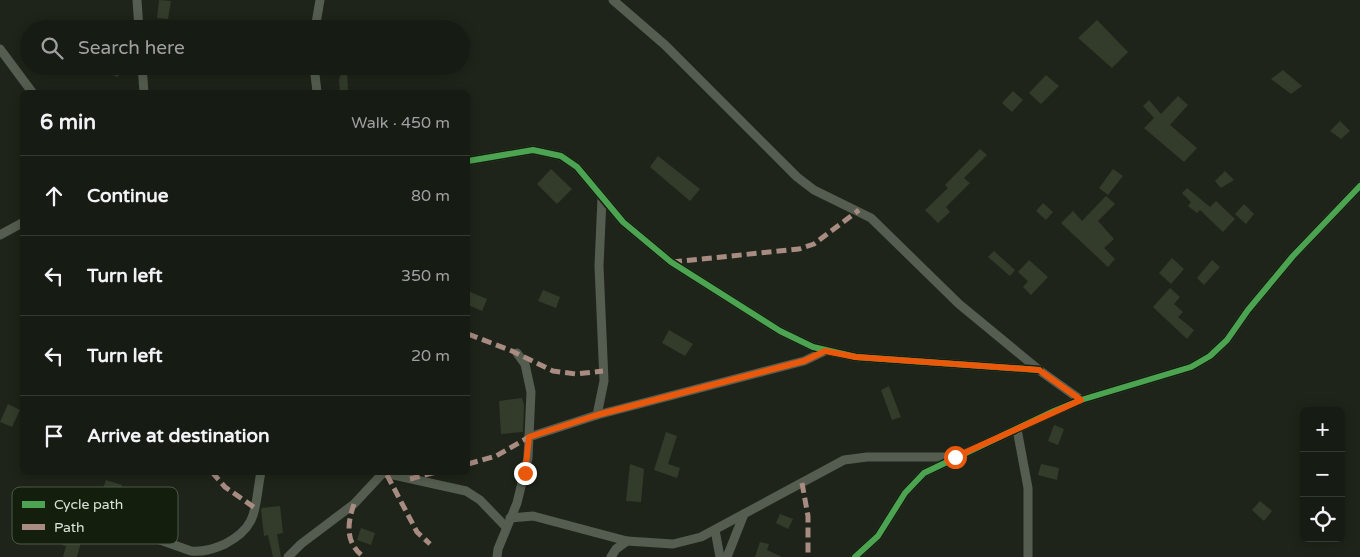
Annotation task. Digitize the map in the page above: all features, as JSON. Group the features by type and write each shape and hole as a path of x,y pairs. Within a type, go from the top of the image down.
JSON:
{"street":[{"path":"137,0 138,20"},
{"path":"317,20 320,0"},
{"path":"613,0 665,45 797,177 814,190 872,218 960,304 1039,370 1081,400"},
{"path":"0,49 31,90"},
{"path":"143,75 144,90"},
{"path":"315,75 317,90"},
{"path":"470,161 523,150 552,153 577,168 602,198 646,243 671,262 791,337 825,351 856,357 1039,370"},
{"path":"855,557 882,531 913,482 924,473 1081,400 1192,367 1210,356 1227,340 1293,256 1360,186"},
{"path":"597,415 604,381 599,266 602,198"},
{"path":"0,235 20,224"},
{"path":"529,437 597,415 804,361 825,351"},
{"path":"497,557 525,473 529,437 530,378 517,353"},
{"path":"1017,429 1028,488 1028,557"},
{"path":"508,523 526,516 540,517 627,541 673,544 701,537 844,460 867,456 955,457"},
{"path":"171,544 191,551 203,552 236,538 247,528 254,515 261,475"},
{"path":"288,557 301,544 354,504 379,475"},
{"path":"390,475 466,491 508,523"},
{"path":"727,557 744,514"},
{"path":"714,530 720,557"},
{"path":"611,557 616,549 627,541"}],"building":[{"path":"159,0 171,1 168,19 157,18"},
{"path":"1097,20 1128,52 1112,68 1078,38"},
{"path":"1283,70 1302,86 1291,94 1271,79"},
{"path":"340,75 347,75 348,90 340,90"},
{"path":"1046,75 1059,86 1041,104 1029,93"},
{"path":"1013,91 1023,100 1012,112 1002,103"},
{"path":"1178,96 1188,105 1170,125 1197,148 1184,162 1144,128 1154,118 1143,106 1149,100 1161,114"},
{"path":"1340,121 1350,131 1341,139 1330,131"},
{"path":"980,149 987,155 964,178 970,183 946,207 950,212 938,223 925,210 948,188 945,185"},
{"path":"658,156 700,189 690,201 650,167"},
{"path":"551,169 572,189 557,204 537,184"},
{"path":"1113,169 1123,176 1108,195 1099,188"},
{"path":"1225,171 1234,180 1221,188 1215,181"},
{"path":"1187,188 1210,207 1216,201 1235,219 1223,232 1200,210 1197,213 1188,206 1191,202 1182,193"},
{"path":"1106,196 1115,204 1098,221 1114,239 1104,248 1115,259 1108,267 1061,223 1073,211 1082,221"},
{"path":"1043,203 1053,212 1046,220 1036,211"},
{"path":"1244,204 1254,214 1246,224 1235,214"},
{"path":"994,251 1015,270 1010,276 988,257"},
{"path":"1172,258 1184,269 1171,284 1159,273"},
{"path":"1029,260 1048,277 1031,295 1023,287 1028,281 1018,272"},
{"path":"1212,260 1220,267 1204,285 1197,278"},
{"path":"1170,288 1180,297 1174,304 1183,312 1178,317 1194,330 1187,339 1153,307"},
{"path":"543,290 560,297 556,308 538,301"},
{"path":"470,292 487,299 482,311 470,306"},
{"path":"669,330 693,344 685,356 662,343"},
{"path":"889,386 901,417 892,420 881,390"},
{"path":"522,398 524,405 523,432 501,434 499,401"},
{"path":"8,404 20,410 12,427 0,422"},
{"path":"1054,425 1064,429 1058,445 1048,441"},
{"path":"666,432 677,436 668,464 680,468 677,478 654,470"},
{"path":"630,464 644,469 641,502 626,501"},
{"path":"1041,464 1059,468 1057,480 1038,475"},
{"path":"106,480 122,485 121,487 104,487"},
{"path":"1260,501 1272,511 1264,521 1252,510"},
{"path":"280,506 283,533 277,534 281,557 273,557 268,535 264,536 261,510 262,508"},
{"path":"780,514 793,519 788,529 776,523"},
{"path":"361,528 375,533 371,545 357,540"},
{"path":"760,542 769,544 767,550 782,557 755,557"},
{"path":"80,544 77,557 63,557 66,546 62,545"}],"marked path":[{"path":"672,262 799,249 814,244 859,210"},
{"path":"470,335 512,351 553,371 576,374 603,371"},
{"path":"470,463 496,456 529,437"},
{"path":"215,475 225,487 255,508"},
{"path":"387,475 417,532 430,544"},
{"path":"410,479 425,475"},
{"path":"802,483 808,516 808,557"},
{"path":"354,504 349,533 353,546 364,557"}],"cycle path":[{"path":"470,161 533,150 561,156 577,167 623,222 671,262 780,331 813,347 856,357 1039,370"},
{"path":"855,557 878,536 905,493 924,473 1054,411 1081,400 1191,367 1210,356 1227,340 1248,310 1293,256 1360,186"}],"route":[{"path":"525,473 529,437 597,415 811,359 825,351 856,357 1039,370 1081,400 955,457"}]}
